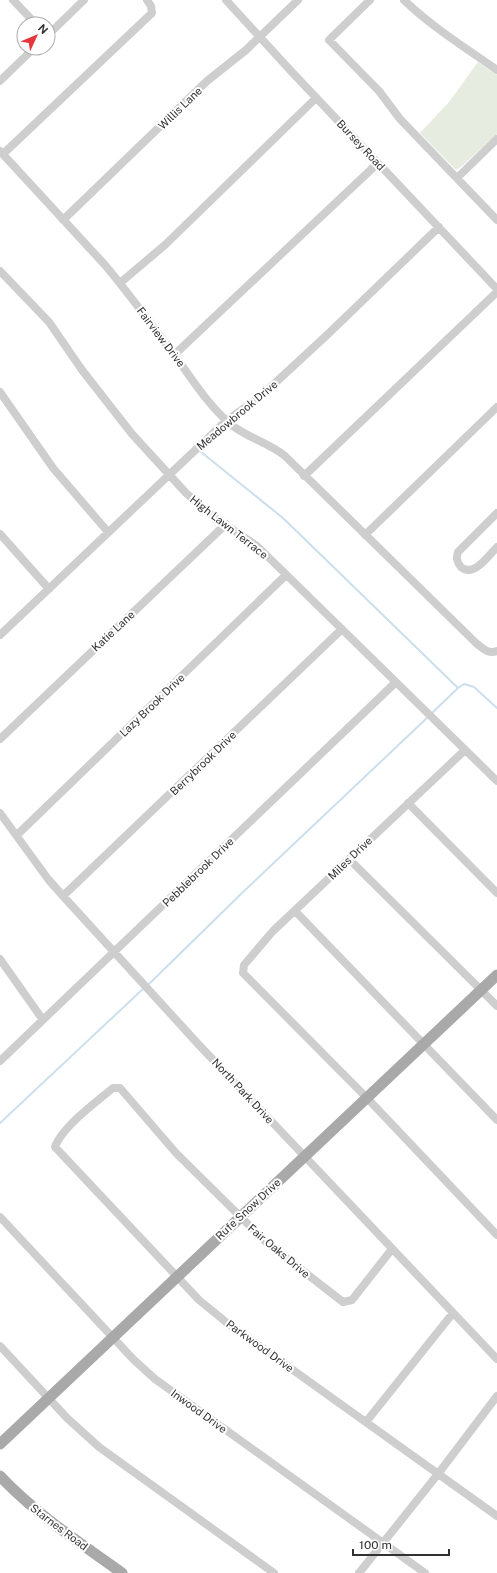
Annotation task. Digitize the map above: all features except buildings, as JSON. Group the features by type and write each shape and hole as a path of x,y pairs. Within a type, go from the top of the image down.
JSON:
{"main road":[{"name":"Rufe Snow Drive","path":"0,1444 497,975"},
{"name":"Starnes Road","path":"0,1476 48,1520 122,1573"}],"street":[{"path":"13,0 28,16"},
{"path":"56,27 84,0"},
{"path":"2,153 152,13 151,6 147,0"},
{"name":"Bursey Road","path":"226,0 316,98 497,289"},
{"name":"Willis Lane","path":"64,220 208,82 260,38 298,0"},
{"path":"370,0 330,40 379,91 400,119 497,220"},
{"path":"404,0 436,27 497,70"},
{"path":"0,81 26,56"},
{"path":"120,283 166,244 316,98"},
{"path":"457,178 497,139"},
{"name":"Fairview Drive","path":"2,153 120,283 198,388 226,421 242,432 276,449 285,456 477,644 488,652 495,652"},
{"path":"174,355 378,163"},
{"name":"Meadowbrook Drive","path":"0,636 226,421 261,396 327,335 438,227"},
{"name":"High Lawn Terrace","path":"0,271 49,322 82,370 132,434 186,493 214,517 257,546 497,781"},
{"path":"304,476 497,292"},
{"path":"0,392 53,468 108,532"},
{"path":"365,535 497,407"},
{"path":"497,513 458,552 458,563 466,570 476,568 497,547"},
{"name":"Katie Lane","path":"0,739 226,524"},
{"path":"0,534 49,589"},
{"name":"Lazy Brook Drive","path":"17,835 286,575"},
{"name":"Berrybrook Drive","path":"63,896 342,629"},
{"name":"Pebblebrook Drive","path":"0,1061 396,682"},
{"name":"Miles Drive","path":"367,1098 243,973 244,965 295,910 465,750"},
{"path":"408,803 497,893"},
{"name":"North Park Drive","path":"0,813 48,879 63,896 304,1156 497,1359"},
{"path":"349,859 497,1006"},
{"path":"295,910 497,1120"},
{"path":"0,959 43,1020"},
{"name":"Parkwood Drive","path":"120,1088 113,1088 65,1131 55,1147 57,1150 199,1300 226,1322 497,1516"},
{"name":"Fair Oaks Drive","path":"120,1088 176,1153 240,1217 267,1243 342,1302 352,1300 392,1249"},
{"path":"367,1098 497,1235"},
{"name":"Inwood Drive","path":"0,1217 134,1360 155,1379 425,1573"},
{"path":"366,1422 453,1313"},
{"path":"0,1346 83,1434 274,1573"},
{"path":"359,1573 438,1474 497,1396"}],"shaded area":[{"path":"478,62 497,75 497,134 456,170 420,133 449,102"}],"waterway":[{"path":"201,452 283,518 458,688"},
{"path":"431,714 464,684 474,687 497,708"},
{"path":"148,985 242,893 428,717"},
{"path":"0,1123 144,988"}]}
